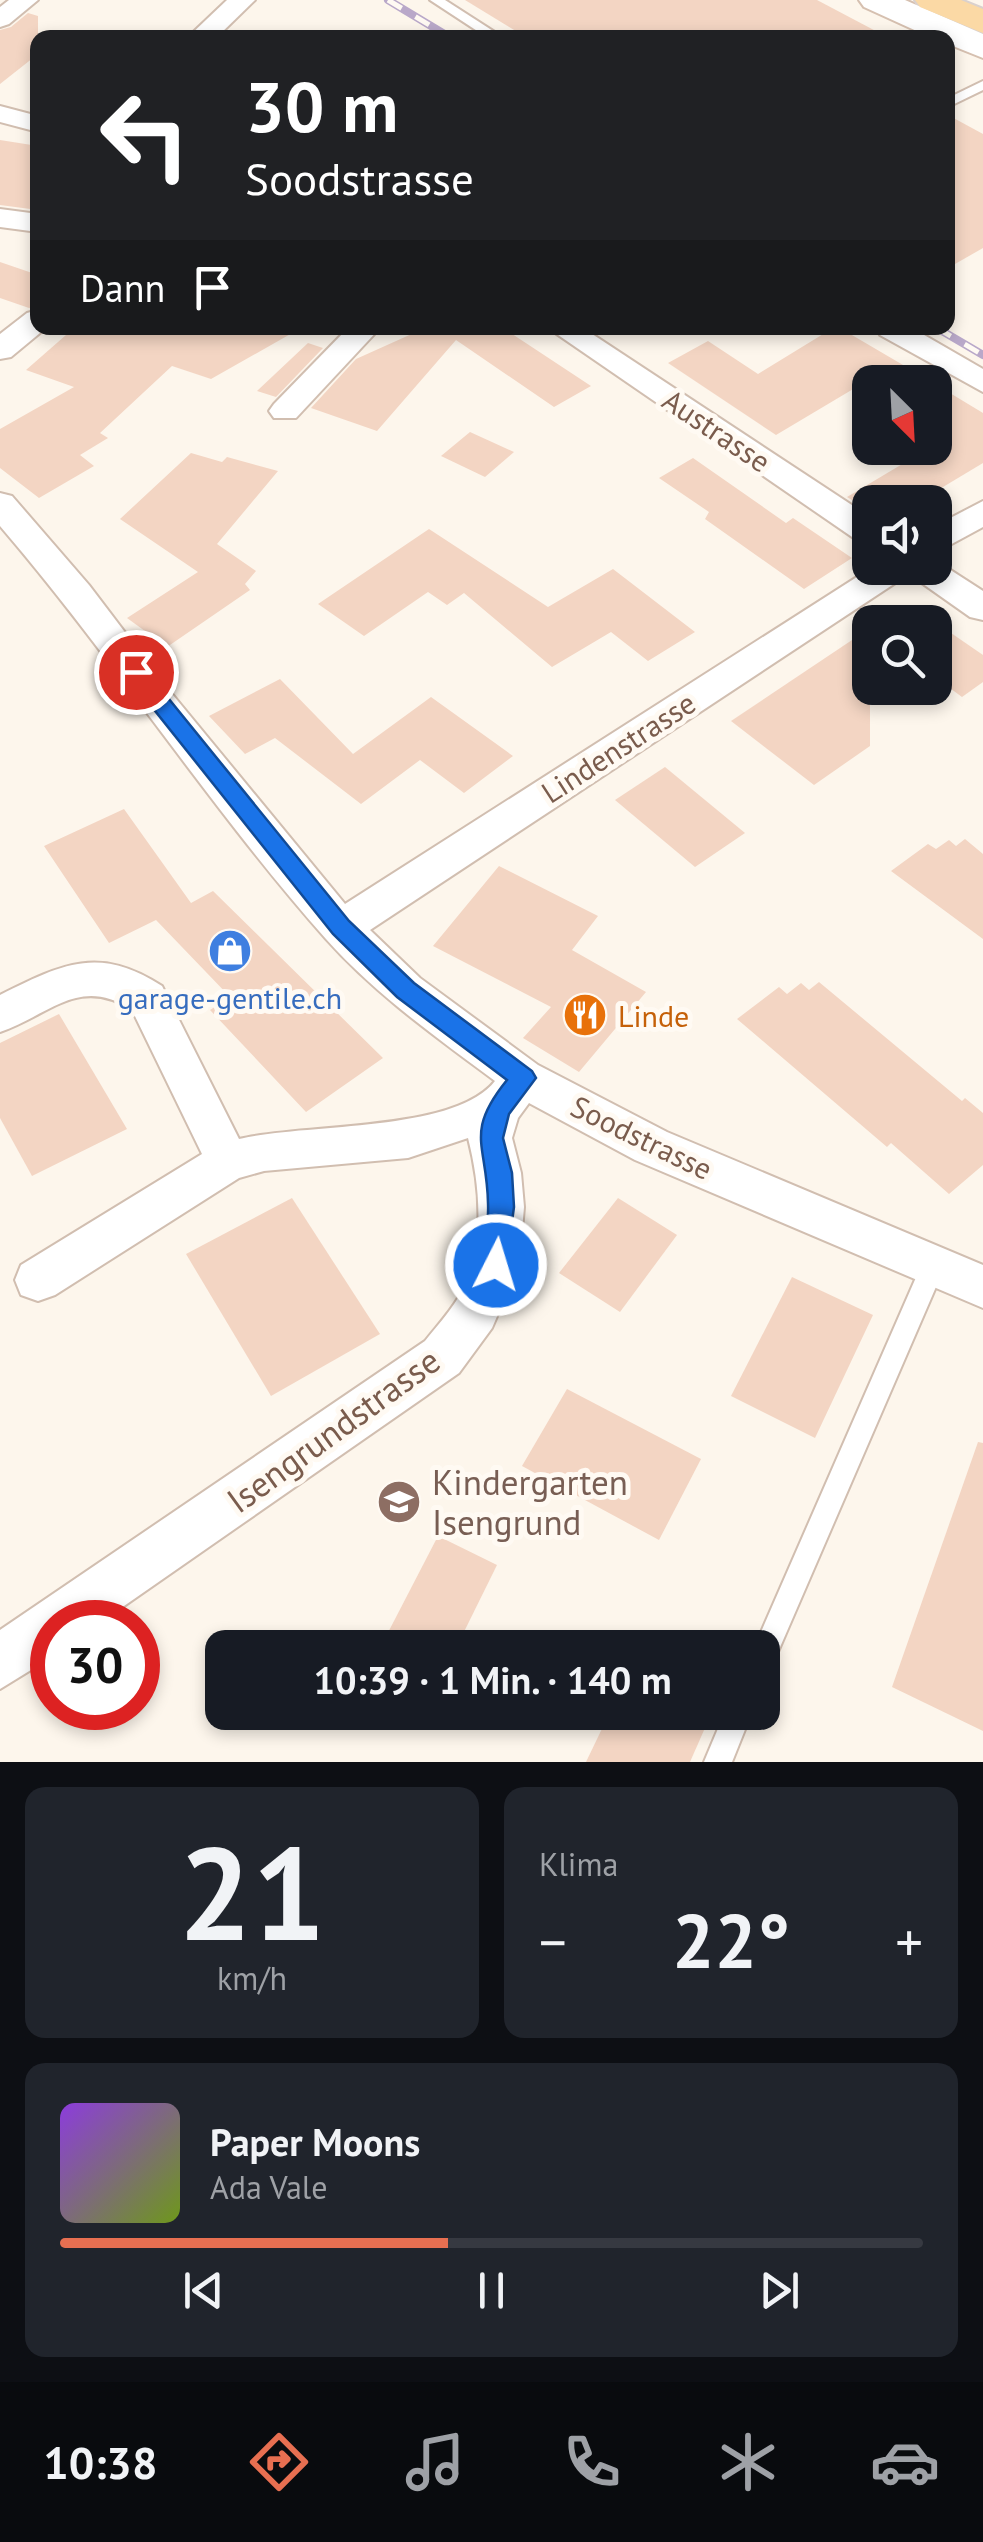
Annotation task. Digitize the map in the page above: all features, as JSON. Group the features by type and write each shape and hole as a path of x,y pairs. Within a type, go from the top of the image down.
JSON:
{"main road":[{"path":"932,0 983,22"}],"street":[{"path":"0,19 25,0"},
{"path":"209,30 242,0"},
{"path":"876,0 943,30"},
{"path":"955,35 983,48"},
{"path":"0,114 30,122"},
{"path":"0,218 30,221"},
{"path":"0,350 30,326"},
{"path":"285,411 358,335"},
{"name":"Austrasse","path":"573,335 852,521"},
{"path":"902,335 983,382"},
{"name":"Soodstrasse","path":"0,504 77,592 155,698 341,928 510,1094 651,1146 983,1286"},
{"path":"952,531 983,512"},
{"name":"Lindenstrasse","path":"341,928 868,585"},
{"path":"948,585 983,608"},
{"path":"0,1015 85,975 124,980 147,998 228,1161"},
{"path":"38,1280 228,1161 264,1152 408,1139 510,1094"},
{"name":"Isengrundstrasse","path":"90,1600 442,1357 475,1313 496,1265 501,1207 499,1173 490,1138 510,1094"},
{"name":"Isengrundstrasse","path":"0,1662 30,1641"}],"lane":[{"path":"436,0 485,30"},
{"path":"955,99 983,85"},
{"path":"775,1630 934,1266"},
{"path":"718,1762 731,1730"}],"building":[{"path":"465,0 817,0 874,30 514,30"},
{"path":"28,13 38,16 38,30 30,30 30,60 0,84 0,30 11,27"},
{"path":"955,119 983,134 983,248 955,264"},
{"path":"0,140 30,145 30,209 0,205"},
{"path":"0,262 30,272 30,308 0,298"},
{"path":"66,335 289,335 211,379 172,366 100,433 108,438 80,455 94,466 39,498 0,468 0,429 74,387 26,370"},
{"path":"409,335 514,335 591,386 554,407 456,340 377,431 311,408 356,359"},
{"path":"822,335 852,335 903,365 852,365 852,390 776,435 668,363 708,341 758,374"},
{"path":"308,343 323,348 276,397 257,391"},
{"path":"952,394 983,413 983,463 946,485 867,485 901,465 952,465"},
{"path":"470,432 514,452 485,477 441,456"},
{"path":"191,453 222,462 227,457 278,471 217,544 256,571 245,584 250,590 167,647 127,618 198,572 120,519"},
{"path":"693,458 786,523 793,518 852,558 804,589 705,519 709,512 659,478"},
{"path":"429,529 548,607 613,569 695,632 648,661 611,632 552,667 464,593 447,605 428,592 364,636 318,604"},
{"path":"952,634 983,655 983,682 962,697 952,690"},
{"path":"852,640 852,705 870,705 870,746 814,785 731,721"},
{"path":"280,679 353,754 431,697 513,756 464,793 420,760 361,804 275,738 245,754 209,716"},
{"path":"665,767 745,833 695,867 615,800"},
{"path":"124,809 191,903 213,891 383,1058 306,1112 210,1010 230,997 156,920 109,943 44,846"},
{"path":"965,839 983,854 983,939 891,871 928,844 936,849 949,840 956,846"},
{"path":"499,866 598,916 572,950 646,992 579,1072 523,1038 551,1007 433,946"},
{"path":"819,982 962,1101 965,1098 983,1113 983,1165 949,1194 891,1143 887,1147 737,1019 779,987 787,994 801,983 809,990"},
{"path":"59,1014 127,1129 32,1176 0,1118 0,1043"},
{"path":"292,1198 380,1334 271,1396 186,1254"},
{"path":"618,1198 677,1235 620,1312 559,1273"},
{"path":"792,1277 873,1315 815,1438 731,1396"},
{"path":"567,1389 701,1459 659,1540 522,1466"},
{"path":"978,1442 983,1443 983,1731 892,1687"},
{"path":"438,1536 497,1565 465,1630 389,1630"},
{"path":"601,1730 704,1730 690,1762 586,1762"}],"railway":[{"path":"388,0 438,30"},
{"path":"949,335 983,355"}],"place":[{"name":"garage-gentile.ch","path":"230,951"},
{"name":"Linde","path":"585,1015"},
{"name":"Kindergarten Isengrund","path":"399,1502"}],"route":[{"path":"136,672 341,928 405,990 523,1078 498,1110 490,1138 499,1173 501,1207 496,1265"}]}
